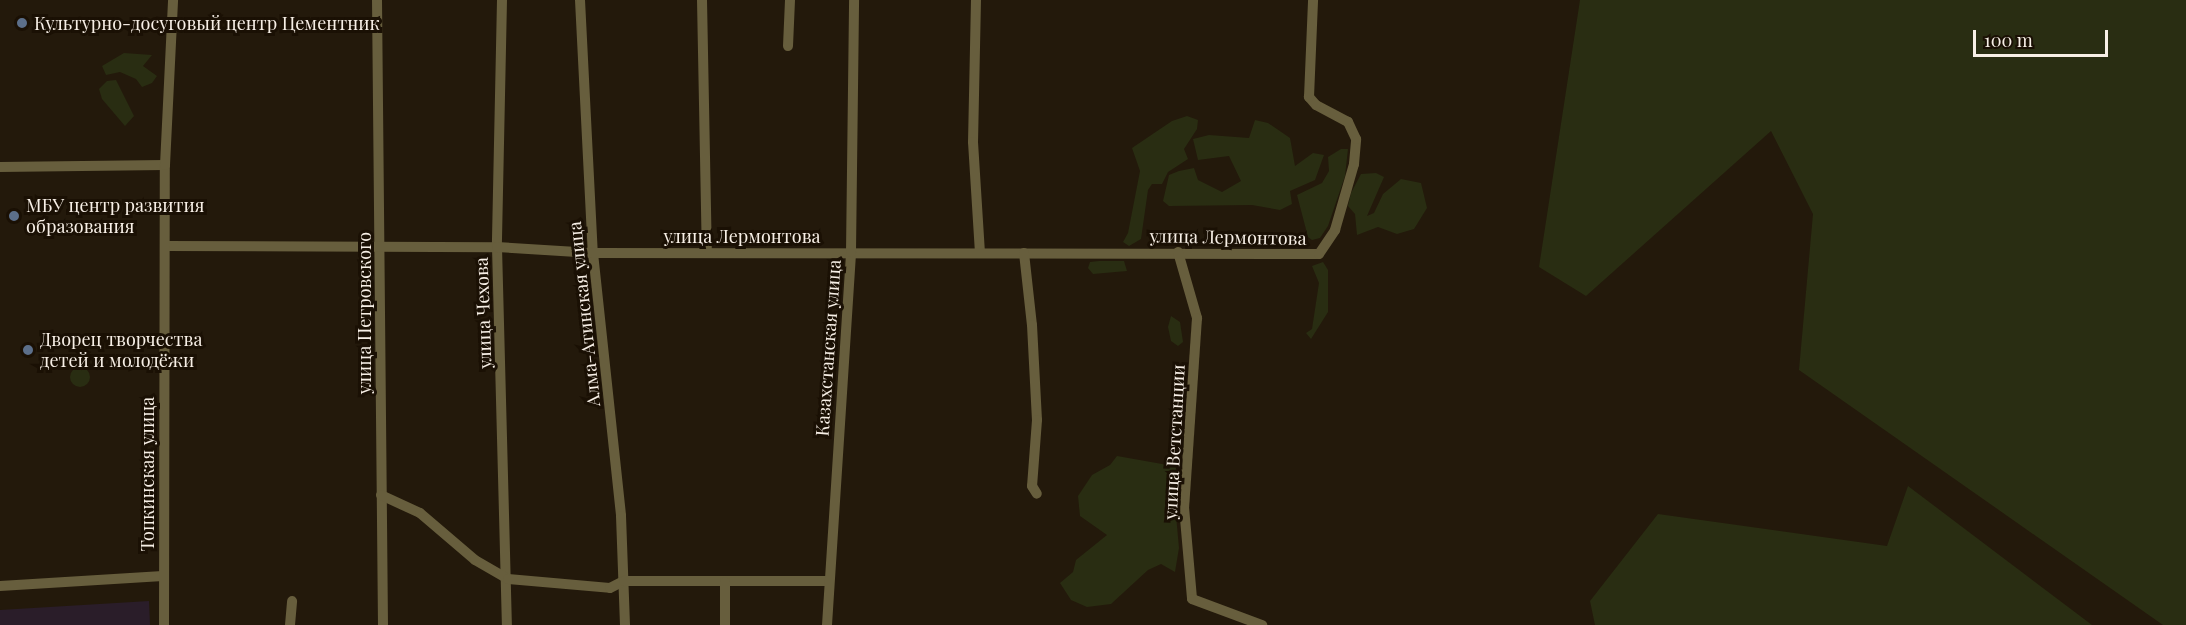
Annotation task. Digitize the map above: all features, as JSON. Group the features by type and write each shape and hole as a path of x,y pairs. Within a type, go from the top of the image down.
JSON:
{"street":[{"name":"Топкинская улица","path":"164,625 165,165 173,0"},
{"name":"улица Петровского","path":"377,0 383,625"},
{"name":"улица Чехова","path":"502,0 497,247 507,625"},
{"name":"Алма-Атинская улица","path":"580,0 593,253 621,516 625,625"},
{"path":"702,0 707,252"},
{"path":"788,46 790,0"},
{"name":"Казахстанская улица","path":"827,625 851,252 854,0"},
{"path":"976,0 973,142 980,253"},
{"name":"улица Лермонтова","path":"165,246 497,247 593,253 1178,252 1319,254 1335,230 1354,164 1356,139 1348,122 1316,105 1309,97 1313,0"},
{"path":"0,167 165,165"},
{"name":"улица Ветстанции","path":"1178,252 1197,318 1184,507 1192,599 1262,625"},
{"path":"1024,253 1033,336 1037,420 1032,486 1037,494"},
{"path":"381,495 420,513 475,560 507,579 610,588 624,580 725,582 829,580"},
{"path":"0,586 163,576"},
{"path":"725,582 725,625"},
{"path":"290,625 292,601"}],"shaded area":[{"path":"149,601 150,625 0,625 0,610"}],"green space":[{"path":"1580,0 2186,0 2186,625 2163,625 1799,370 1813,214 1771,131 1586,296 1539,267"},
{"path":"124,53 152,55 143,66 157,76 152,83 142,87 136,79 120,72 106,75 102,66"},
{"path":"116,80 134,116 125,126 102,99 99,89 107,81"},
{"path":"1187,116 1198,120 1197,129 1184,149 1188,159 1168,172 1162,184 1152,184 1148,190 1141,239 1129,246 1123,242 1128,233 1140,171 1132,148 1172,121"},
{"path":"1255,120 1268,123 1290,138 1295,166 1313,153 1324,155 1315,180 1290,191 1292,204 1280,210 1252,205 1169,206 1163,201 1169,175 1179,171 1194,168 1198,180 1222,192 1241,181 1229,156 1198,160 1193,139 1209,135 1249,138"},
{"path":"1341,149 1348,149 1345,176 1328,226 1320,238 1312,240 1308,237 1297,195 1322,183 1329,171 1328,157"},
{"path":"1376,173 1384,177 1367,216 1374,213 1383,194 1401,179 1421,183 1427,208 1414,229 1397,234 1378,227 1357,235 1355,214 1348,206 1351,193 1361,174"},
{"path":"1124,261 1127,271 1093,274 1088,268 1090,262"},
{"path":"1323,262 1328,270 1328,312 1311,339 1306,333 1312,329 1319,283 1312,266"},
{"path":"1171,316 1180,322 1183,342 1178,346 1171,341 1168,327"},
{"path":"80,367 87,370 90,377 87,384 80,387 73,384 70,377 73,370"},
{"path":"1117,456 1179,467 1176,515 1179,548 1175,572 1161,564 1148,570 1111,604 1087,607 1071,600 1060,583 1073,572 1076,560 1107,535 1080,516 1078,496 1092,475 1110,465"},
{"path":"1908,486 2092,625 1595,625 1590,601 1658,514 1887,546"}],"place":[{"name":"Культурно-досуговый центр Цементник","path":"22,23"},
{"name":"МБУ центр развития образования","path":"14,216"},
{"name":"Дворец творчества детей и молодёжи","path":"28,350"}]}
